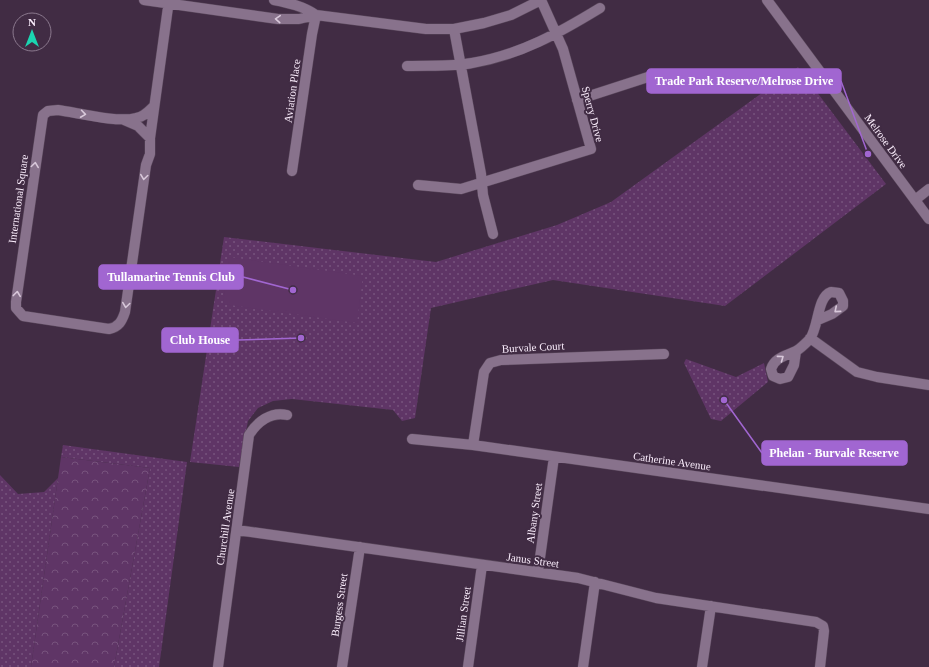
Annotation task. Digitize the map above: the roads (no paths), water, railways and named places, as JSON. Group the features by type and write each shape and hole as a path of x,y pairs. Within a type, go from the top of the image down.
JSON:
{"street":[{"path":"144,0 202,4 278,19 299,19 316,16 426,29 454,29 484,23 511,15 541,0"},
{"path":"274,0 293,4 308,10 316,16"},
{"name":"Sperry Drive","path":"418,185 461,189 482,184 591,149 563,49 541,0"},
{"name":"Melrose Drive","path":"767,0 929,219"},
{"name":"International Square","path":"154,106 141,117 122,119 58,110 48,111 43,115 16,302 16,308 23,316 108,329 118,326 122,321 125,312 146,165 150,154 150,138 169,1"},
{"path":"407,66 460,64 496,58 522,50 557,34 600,8"},
{"name":"Aviation Place","path":"292,171 316,16"},
{"path":"454,29 483,195 493,234"},
{"path":"577,100 648,77"},
{"name":"International Square","path":"122,119 138,126 150,138"},
{"path":"915,200 929,189"},
{"path":"796,351 810,338 818,320"},
{"path":"810,338 857,372 877,377 929,385"},
{"name":"Burvale Court","path":"473,446 484,372 490,363 501,360 664,354"},
{"name":"Churchill Avenue","path":"218,667 249,435 255,426 263,420 274,415 287,414"},
{"name":"Catherine Avenue","path":"412,439 473,446 929,509"},
{"name":"Albany Street","path":"538,572 554,457"},
{"name":"Janus Street","path":"237,530 538,572 595,582 656,598 816,622 823,626 820,667"},
{"name":"Burgess Street","path":"342,667 360,547"},
{"name":"Jillian Street","path":"468,667 482,565"},
{"path":"583,667 595,582"},
{"path":"702,667 711,606"}],"place":[{"name":"Trade Park Reserve/Melrose Drive","path":"868,154"},
{"name":"Tullamarine Tennis Club","path":"293,290"},
{"name":"Club House","path":"301,338"},
{"name":"Phelan - Burvale Reserve","path":"724,400"}]}
